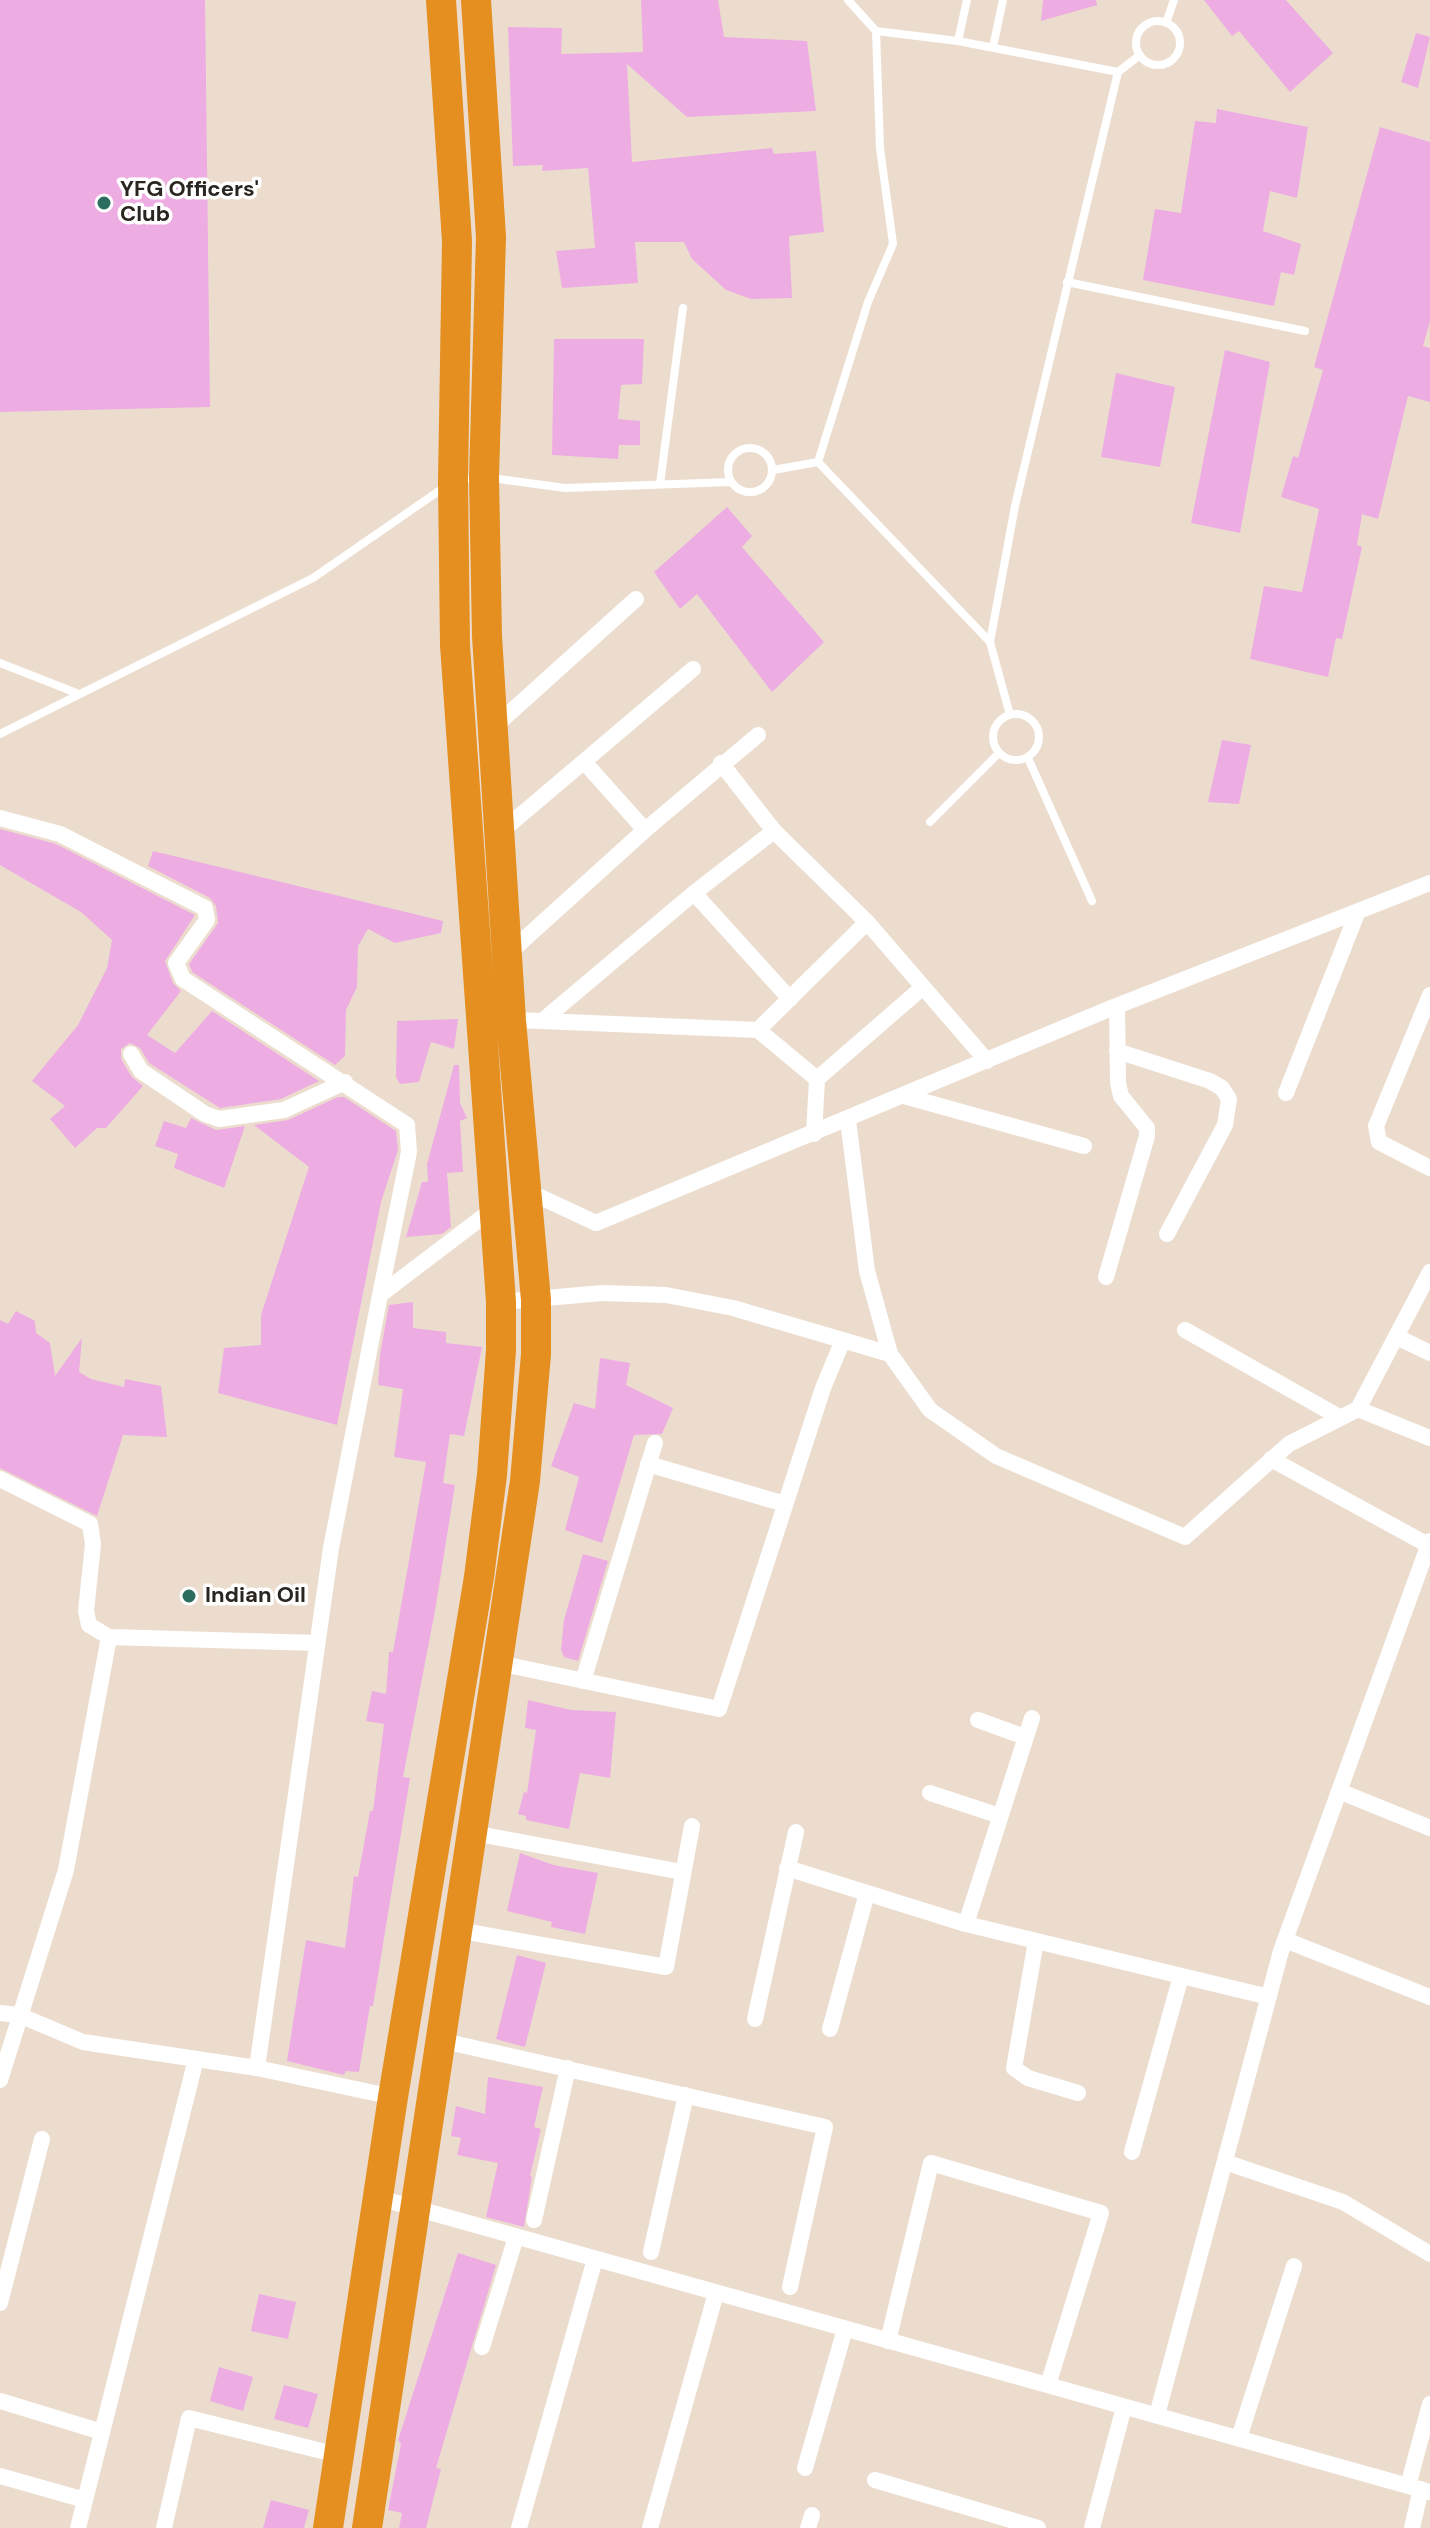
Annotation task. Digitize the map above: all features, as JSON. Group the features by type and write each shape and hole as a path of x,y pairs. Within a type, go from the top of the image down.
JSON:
{"highway":[{"path":"328,2528 393,2097 479,1577 492,1475 501,1302 466,838 455,645 453,481 457,241 441,0"},
{"path":"367,2528 525,1481 536,1354 536,1300 511,1020 487,636 484,477 491,237 476,0"}],"street":[{"path":"493,728 636,599"},
{"path":"466,838 500,836 693,669"},
{"path":"509,953 721,763 758,735"},
{"path":"721,763 774,831 867,922 987,1061"},
{"path":"586,764 645,830"},
{"path":"0,818 60,834 205,908 207,920 179,955 177,970 183,979 399,1117 407,1125 410,1136 331,1548 257,2068"},
{"path":"542,1021 694,893 774,831"},
{"path":"380,1295 492,1209 525,1188 596,1223 1117,1006 1430,883"},
{"path":"694,893 790,999"},
{"path":"1286,1093 1358,911"},
{"path":"758,1030 867,922"},
{"path":"814,1134 817,1079 923,987"},
{"path":"1430,995 1376,1126 1379,1142 1430,1168"},
{"path":"1106,1277 1147,1136 1147,1128 1121,1096 1117,1006"},
{"path":"511,1020 758,1030 817,1079"},
{"path":"1117,1051 1210,1081 1222,1088 1229,1099 1225,1125 1167,1234"},
{"path":"131,1054 141,1071 205,1114 219,1119 284,1110 345,1082"},
{"path":"904,1096 1084,1146"},
{"path":"848,1120 867,1271 890,1354 930,1410 996,1456 1185,1537 1289,1444 1358,1409 1430,1272"},
{"path":"501,1302 602,1293 666,1295 733,1308 890,1354"},
{"path":"1185,1330 1341,1418"},
{"path":"1397,1337 1430,1353"},
{"path":"498,1663 719,1709 785,1504 843,1340"},
{"path":"1358,1409 1430,1438"},
{"path":"583,1681 655,1443"},
{"path":"1157,2415 1285,1940 1429,1543 1271,1459"},
{"path":"648,1464 785,1504"},
{"path":"0,1479 90,1524 93,1544 86,1611 89,1625 109,1637 317,1643"},
{"path":"0,2080 66,1870 109,1637"},
{"path":"966,1924 1032,1718"},
{"path":"978,1720 1025,1737"},
{"path":"1339,1791 1430,1828"},
{"path":"930,1793 1000,1816"},
{"path":"457,1930 666,1967 692,1826"},
{"path":"755,2019 796,1832"},
{"path":"473,1833 682,1872"},
{"path":"787,1868 966,1924 1269,1997"},
{"path":"830,2029 867,1893"},
{"path":"1285,1940 1430,1997"},
{"path":"1036,1941 1014,2068 1028,2078 1078,2093"},
{"path":"1132,2152 1181,1976"},
{"path":"0,2013 19,2015 83,2042 257,2068 393,2097"},
{"path":"439,2040 825,2127 790,2287"},
{"path":"78,2528 196,2059"},
{"path":"534,2220 568,2068"},
{"path":"651,2252 686,2095"},
{"path":"0,2303 42,2139"},
{"path":"1225,2162 1343,2202 1430,2254"},
{"path":"888,2341 931,2163 1101,2213 1048,2385"},
{"path":"379,2198 1420,2489"},
{"path":"482,2347 516,2237"},
{"path":"519,2528 595,2259"},
{"path":"1239,2438 1294,2266"},
{"path":"650,2528 716,2293"},
{"path":"805,2468 845,2329"},
{"path":"0,2401 102,2432"},
{"path":"1412,2528 1430,2404"},
{"path":"1092,2528 1124,2407"},
{"path":"164,2528 189,2418 338,2455"},
{"path":"0,2476 85,2500"},
{"path":"875,2480 1038,2528"}],"lane":[{"path":"818,462 868,302 893,244 880,148 876,31 848,0"},
{"path":"958,41 967,0"},
{"path":"993,47 1003,0"},
{"path":"1166,23 1174,0"},
{"path":"1155,21 1166,23 1179,35 1176,55 1158,65 1140,55 1136,41 1142,28 1155,21"},
{"path":"876,31 958,41 1118,72"},
{"path":"1010,715 990,642 1015,506 1118,72 1140,55"},
{"path":"1067,282 1305,331"},
{"path":"660,484 683,308"},
{"path":"0,734 313,578 392,527 453,481 484,477 565,488 731,482 742,491 756,492 767,484 773,470 768,456 747,447 739,450 729,462 731,482"},
{"path":"773,470 818,462"},
{"path":"818,462 990,642"},
{"path":"0,663 79,694"},
{"path":"1010,715 1026,716 1037,726 1038,747 1028,758 1013,760 999,753 994,730 1010,715"},
{"path":"930,822 999,753"},
{"path":"1028,758 1092,901"}],"building":[{"name":"YFG Officers' Club","path":"0,0 205,0 210,407 0,412"},
{"path":"641,0 718,0 724,37 807,41 816,111 687,117 627,64 632,162 772,148 774,154 816,151 824,232 789,236 792,298 751,299 726,290 692,259 684,242 635,242 638,283 562,288 556,251 595,248 588,168 542,171 543,165 513,166 508,27 562,28 561,54 643,52"},
{"path":"1043,0 1096,0 1097,5 1041,21"},
{"path":"1204,0 1286,0 1333,53 1290,92 1239,31 1232,36"},
{"path":"1416,33 1430,37 1418,88 1401,82"},
{"path":"1217,109 1308,127 1297,198 1270,191 1263,231 1301,244 1294,275 1281,272 1274,306 1143,280 1155,209 1181,213 1195,121 1216,123"},
{"path":"1380,127 1430,142 1430,321 1423,346 1430,348 1430,402 1408,396 1378,519 1362,514 1357,545 1362,547 1342,639 1336,638 1328,677 1250,659 1264,586 1302,592 1319,509 1281,497 1293,456 1298,458 1323,370 1314,367"},
{"path":"554,339 644,339 642,384 621,385 618,419 640,421 640,445 619,445 618,459 552,455"},
{"path":"1225,350 1270,362 1240,533 1191,523"},
{"path":"1116,373 1175,387 1160,467 1101,457"},
{"path":"727,507 752,536 742,547 824,642 772,692 697,594 680,609 654,572"},
{"path":"1222,740 1251,745 1239,804 1208,802"},
{"path":"0,829 56,844 195,915 165,961 173,983 181,991 147,1035 175,1053 212,1011 319,1081 281,1099 220,1108 149,1063 140,1048 130,1043 121,1049 121,1059 132,1077 143,1086 106,1128 97,1128 75,1148 50,1119 65,1106 32,1081 78,1025 107,968 112,940 81,912 0,865"},
{"path":"153,851 443,921 441,933 395,943 368,929 358,946 357,987 346,1010 345,1056 335,1065 192,972 189,964 218,923 216,906 210,898 148,866"},
{"path":"458,1019 454,1049 431,1042 419,1082 400,1084 396,1077 397,1021"},
{"path":"454,1065 459,1065 460,1103 467,1118 460,1121 463,1172 447,1173 451,1227 442,1234 406,1237 422,1182 428,1182 427,1164"},
{"path":"344,1097 396,1131 398,1150 381,1202 337,1425 218,1393 224,1348 261,1345 261,1315 309,1167 254,1125 288,1120"},
{"path":"191,1118 216,1130 245,1126 224,1188 174,1168 178,1154 155,1146 164,1121 186,1128"},
{"path":"413,1302 413,1328 446,1332 446,1343 482,1347 464,1436 450,1434 443,1483 455,1485 435,1611 403,1777 410,1778 373,2006 370,2006 359,2072 346,2071 344,2075 287,2061 306,1940 345,1948 354,1876 358,1877 370,1811 373,1811 384,1724 366,1721 372,1691 386,1694 389,1652 393,1652 426,1462 394,1457 403,1389 378,1385 380,1354 389,1305"},
{"path":"16,1311 35,1321 36,1333 50,1343 55,1376 82,1338 79,1372 91,1379 124,1387 125,1379 161,1386 167,1437 123,1435 97,1516 0,1468 0,1320 8,1324"},
{"path":"600,1358 630,1363 626,1385 673,1408 662,1434 634,1435 602,1543 565,1530 579,1477 551,1466 574,1403 595,1409"},
{"path":"583,1554 608,1561 578,1661 564,1657 561,1650 564,1620"},
{"path":"528,1700 571,1710 616,1712 610,1778 580,1773 569,1829 526,1820 526,1816 518,1814 524,1792 527,1793 536,1730 525,1728"},
{"path":"520,1853 553,1865 598,1873 585,1934 551,1927 552,1922 507,1911"},
{"path":"517,1955 546,1963 525,2047 496,2039"},
{"path":"488,2077 543,2087 534,2127 541,2129 530,2176 524,2227 486,2217 498,2163 457,2155 461,2138 451,2136 456,2106 485,2114"},
{"path":"458,2253 496,2265 436,2468 441,2469 426,2528 399,2528 402,2513 388,2510 401,2444 398,2440"},
{"path":"259,2294 296,2302 288,2339 251,2331"},
{"path":"219,2367 253,2377 243,2411 210,2401"},
{"path":"284,2385 318,2394 308,2428 274,2419"},
{"path":"271,2500 309,2510 304,2528 263,2528"}],"place":[{"name":"YFG Officers' Club","path":"104,203"},
{"name":"Indian Oil","path":"189,1596"}]}
